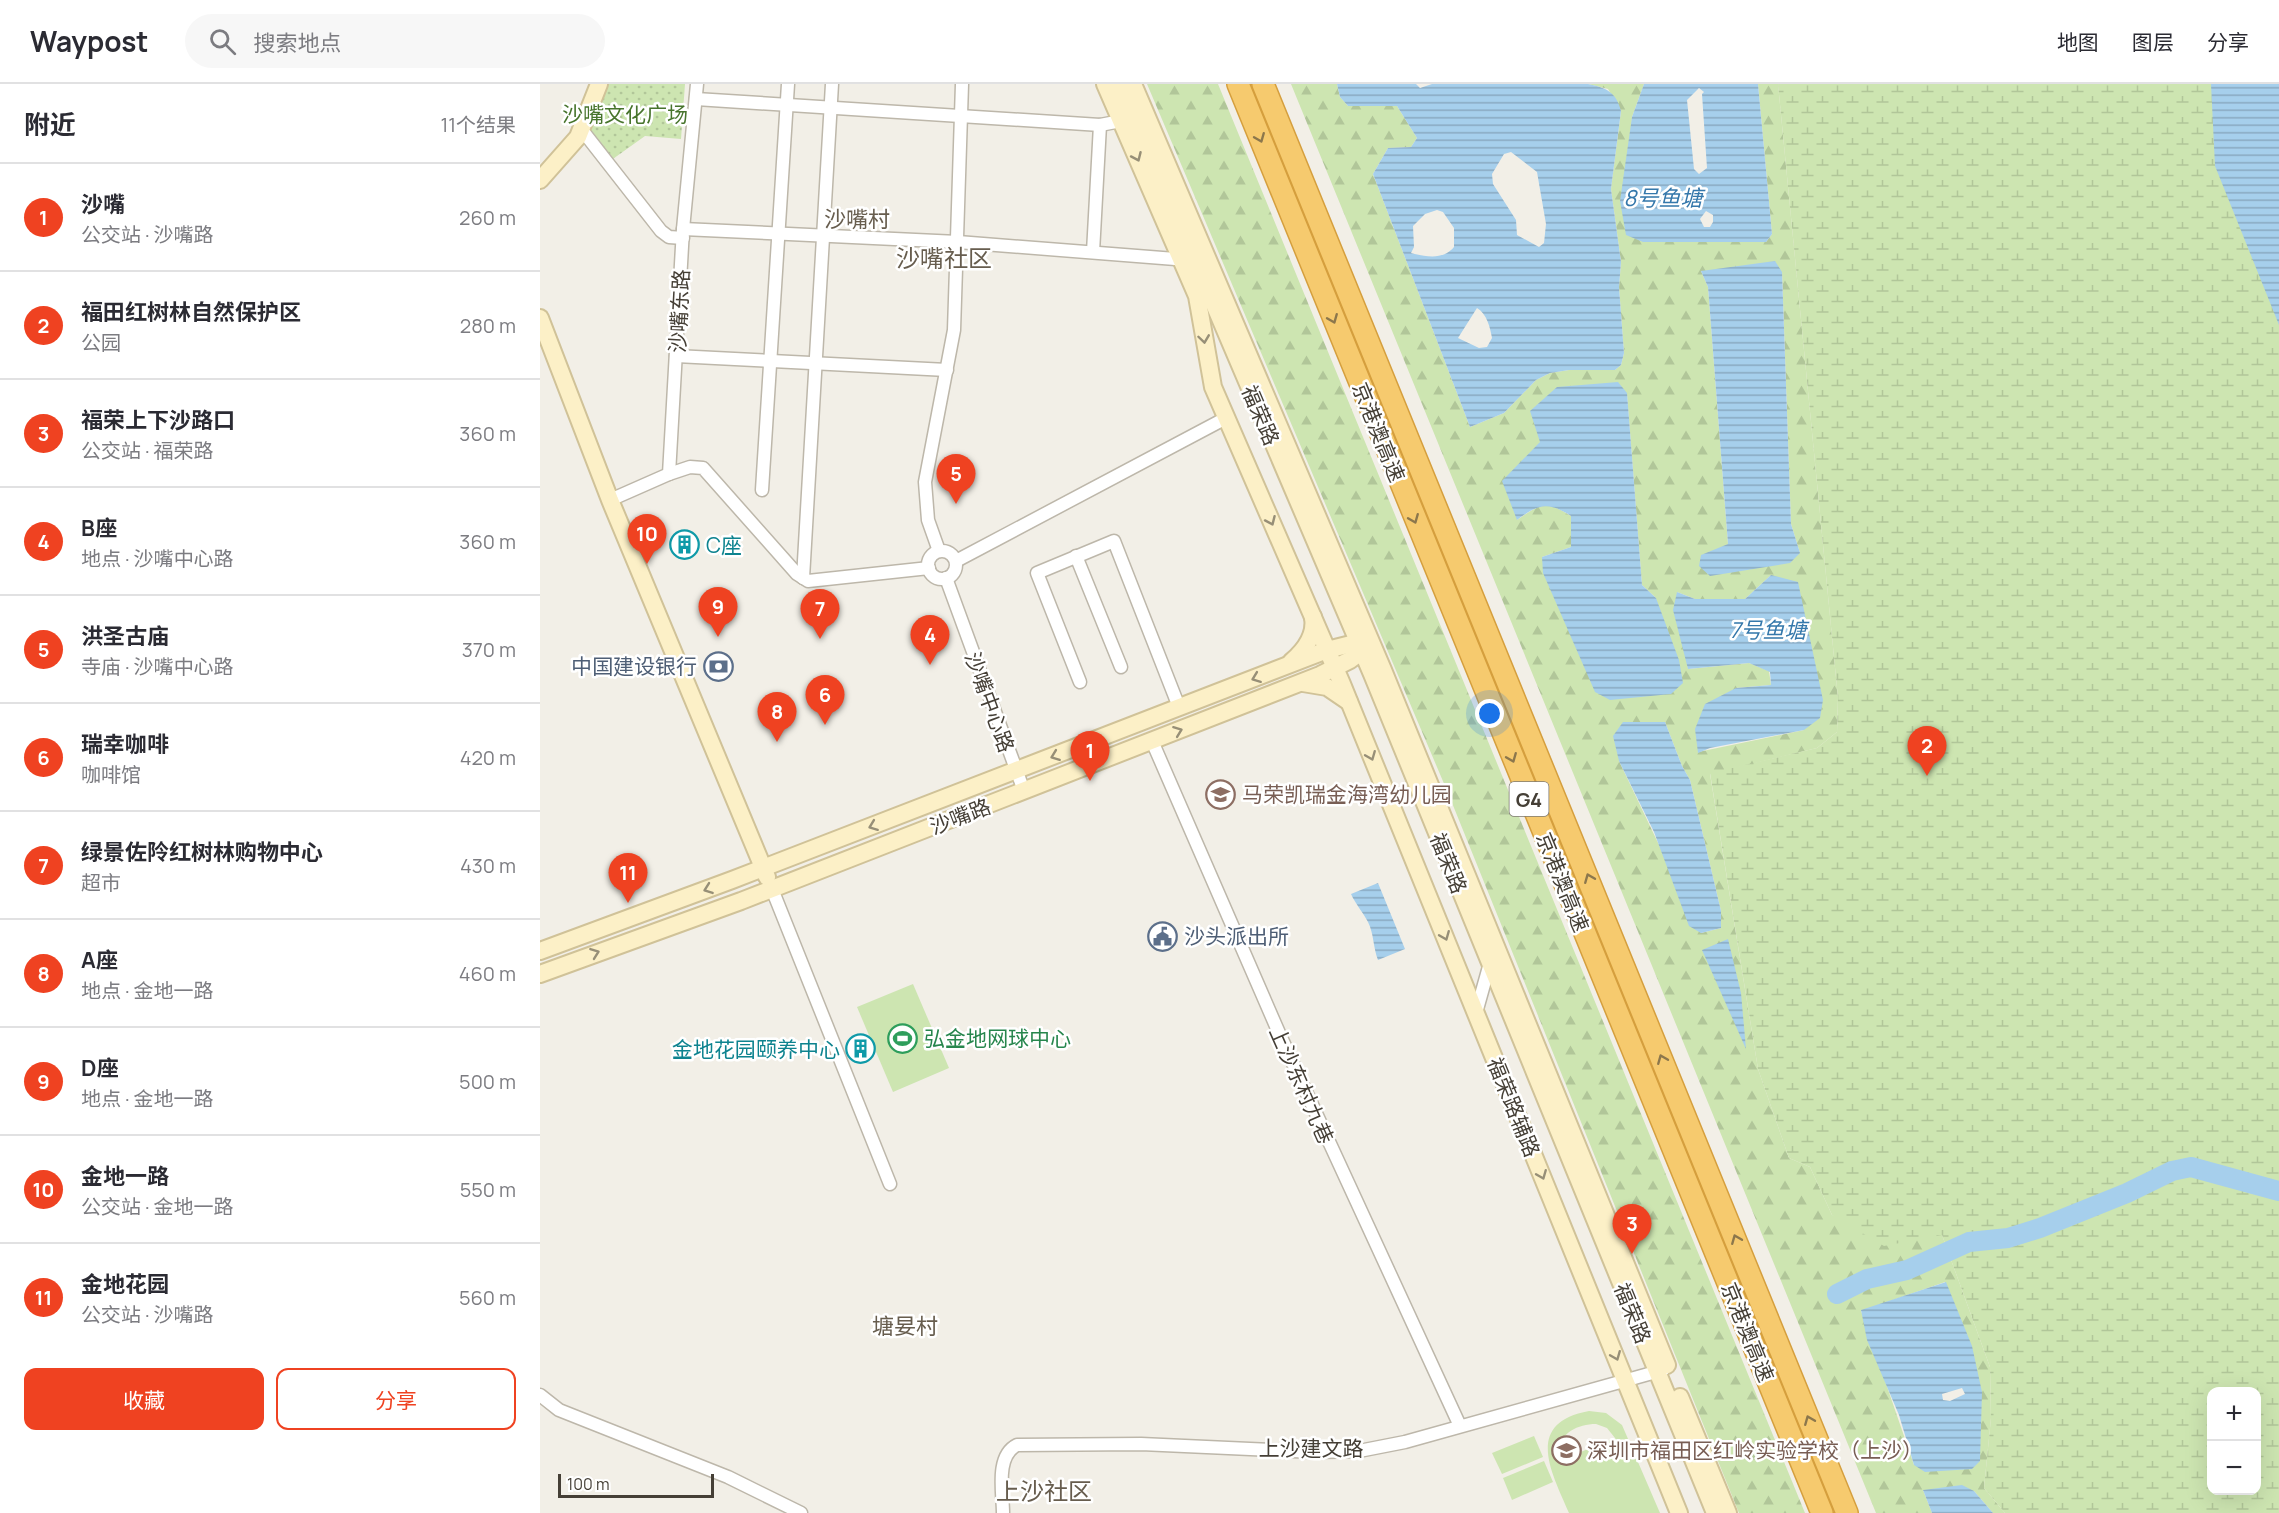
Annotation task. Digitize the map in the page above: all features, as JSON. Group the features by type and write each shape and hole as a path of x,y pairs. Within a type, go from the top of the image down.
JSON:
{"highway":[{"name":"京港澳高速","path":"1238,84 1822,1513"},
{"name":"京港澳高速","path":"1263,84 1847,1513"}],"street":[{"path":"540,180 582,130 599,84"},
{"name":"沙嘴东路","path":"669,474 683,234 697,84"},
{"path":"762,490 788,84"},
{"path":"802,578 817,363 822,235 832,84"},
{"path":"939,551 928,520 925,482 954,330 962,84"},
{"path":"1105,84 1188,260"},
{"name":"福荣路","path":"1120,84 1188,260 1366,644 1375,681 1490,963 1663,1370 1728,1513"},
{"name":"福荣路","path":"1133,84 1366,644 1663,1370 1715,1513"},
{"path":"696,99 1100,124 1121,121"},
{"path":"1094,252 1100,124"},
{"path":"582,130 661,231 669,237 683,234 777,233 958,242 1188,260"},
{"name":"福荣路辅路","path":"1188,260 1197,296 1210,379 1328,650 1339,666 1349,702 1679,1513"},
{"path":"540,318 610,500 772,889 890,1184"},
{"path":"676,356 947,370"},
{"path":"956,561 1226,418"},
{"path":"610,500 669,474 697,466 708,472 802,578 815,581 929,568"},
{"path":"1080,682 1037,573 1114,541 1179,708"},
{"path":"939,551 948,552 956,561 956,570 946,578 937,578 929,568 932,555 939,551"},
{"path":"1076,556 1121,667"},
{"name":"沙嘴中心路","path":"946,578 1024,791"},
{"path":"1285,666 1308,642 1314,626 1313,616"},
{"name":"沙嘴路","path":"540,951 763,868 1328,650 1366,644"},
{"name":"沙嘴路","path":"540,974 772,889 1299,683 1339,666 1366,644"},
{"path":"1339,666 1360,667 1375,681"},
{"path":"1299,683 1327,687 1349,702"},
{"name":"上沙东村九巷","path":"1152,741 1276,1027 1460,1426"},
{"path":"1476,1013 1490,963"},
{"name":"上沙建文路","path":"1003,1513 1003,1464 1009,1450 1017,1445 1141,1444 1336,1452 1380,1448 1663,1370"},
{"path":"540,1395 559,1410 728,1477 801,1513"}],"green space":[{"name":"沙嘴文化广场","path":"606,84 685,84 681,139 645,136 610,161 588,132"},
{"path":"1147,84 1218,84 1805,1513 1739,1513 1448,793"},
{"path":"1291,84 1337,84 1340,97 1348,106 1397,106 1417,138 1411,147 1388,148 1373,174 1470,427 1504,413 1536,380 1550,373 1569,370 1615,370 1621,365 1624,353 1619,287 1621,262 1611,189 1621,111 1608,89 1588,84 1644,84 1632,117 1626,235 1766,242 1772,234 1758,84 1778,84 1838,698 1837,732 1817,748 1710,774 1758,1069 1789,1158 1810,1167 1832,1215 1942,1235 1990,1367 1991,1418 1984,1488 2005,1513 1993,1513 1974,1491 1923,1490 1932,1513 1876,1513","holes":["1701,271 1782,272 1791,524 1800,553 1728,544 1708,287","1627,394 1642,585 1656,598 1542,557 1571,547 1571,516 1555,508 1543,506 1517,520 1540,442","1771,575 1804,730 1698,752 1736,688 1771,685 1769,671 1749,663 1688,669 1677,592 1695,599 1745,599","1665,722 1682,766 1690,780 1721,911 1721,928 1701,933 1619,761","1945,1282 1980,1461 1914,1465 1861,1311"]},
{"path":"1778,84 2279,84 2279,1513 2005,1513 1984,1488 1991,1418 1990,1367 1942,1235 1884,1246 1832,1215 1810,1167 1789,1158 1758,1069 1710,773 1817,748 1837,732 1838,698"},
{"name":"弘金地网球中心","path":"913,984 949,1068 893,1092 857,1007"},
{"path":"1589,1411 1606,1413 1622,1425 1660,1513 1569,1513 1550,1466 1548,1452 1549,1438 1556,1426 1568,1417","holes":["1596,1424 1607,1428 1615,1438 1561,1460 1561,1444 1568,1433 1588,1425"]},
{"path":"1534,1436 1543,1457 1502,1474 1492,1453"},
{"path":"1544,1461 1553,1482 1512,1500 1503,1478"}],"water":[{"path":"1337,84 1416,84 1420,88 1432,84 1588,84 1610,92 1621,111 1611,189 1621,262 1619,287 1624,353 1621,365 1615,370 1569,370 1550,373 1536,380 1504,413 1470,427 1373,174 1388,148 1411,147 1417,138 1397,106 1348,106 1340,97","holes":["1511,152 1537,172 1546,224 1544,243 1539,247 1517,235 1516,220 1493,184 1492,174 1504,154","1437,210 1443,212 1454,228 1454,247 1445,254 1429,256 1411,253 1414,247 1413,226 1425,214","1477,308 1486,317 1490,330 1492,338 1487,347 1479,348 1458,338"]},
{"name":"8号鱼塘","path":"1644,84 1758,84 1772,234 1766,242 1643,242 1626,235 1620,201 1632,117","holes":["1699,88 1704,92 1702,94 1707,168 1699,174 1694,169 1687,100","1706,211 1713,215 1710,227 1704,227 1700,219"]},
{"path":"2211,84 2279,84 2279,325 2215,166"},
{"path":"1775,261 1782,272 1791,524 1800,553 1790,563 1710,576 1699,566 1701,555 1728,544 1708,287 1701,271"},
{"path":"1618,382 1627,393 1642,585 1656,598 1679,660 1683,683 1671,694 1610,700 1595,692 1543,573 1542,557 1571,547 1571,516 1556,508 1543,506 1517,520 1502,481 1540,442 1530,411 1557,387"},
{"name":"7号鱼塘","path":"1771,575 1798,582 1823,700 1820,718 1804,730 1710,748 1698,753 1695,729 1705,704 1736,688 1771,685 1770,672 1749,663 1688,669 1673,610 1677,592 1695,599 1745,599"},
{"path":"1623,722 1665,722 1682,766 1690,780 1721,911 1721,928 1701,933 1689,926 1654,832 1619,761 1613,736"},
{"path":"1378,883 1405,949 1378,960 1370,927 1351,894"},
{"path":"1728,939 1741,993 1746,1049 1702,950"},
{"path":"1946,1282 1972,1346 1982,1392 1980,1461 1972,1469 1925,1472 1914,1465 1899,1415 1867,1340 1861,1310","holes":["1962,1388 1965,1394 1950,1401 1943,1400 1942,1394"]},
{"path":"1962,1485 1974,1491 1993,1513 1932,1513 1923,1490"}],"waterway":[{"path":"1837,1294 1867,1279 1907,1270 1969,1242 2008,1238 2040,1228 2127,1193 2172,1171 2191,1167 2279,1191"}],"place":[{"name":"洪圣古庙","path":"956,504"},
{"name":"C座","path":"685,545"},
{"name":"金地一路","path":"647,564"},
{"name":"D座","path":"718,637"},
{"name":"绿景佐阾红树林购物中心","path":"820,639"},
{"name":"B座","path":"930,665"},
{"name":"中国建设银行","path":"718,666"},
{"name":"瑞幸咖啡","path":"825,725"},
{"name":"A座","path":"777,742"},
{"name":"福田红树林自然保护区","path":"1927,776"},
{"name":"沙嘴","path":"1090,781"},
{"name":"马荣凯瑞金海湾幼儿园","path":"1221,794"},
{"name":"金地花园","path":"628,903"},
{"name":"沙头派出所","path":"1163,936"},
{"name":"弘金地网球中心","path":"903,1038"},
{"name":"金地花园颐养中心","path":"861,1049"},
{"name":"福荣上下沙路口","path":"1632,1254"},
{"name":"深圳市福田区红岭实验学校（上沙）","path":"1566,1450"}],"district":[{"name":"沙嘴村","path":"857,219"},
{"name":"沙嘴社区","path":"944,257"},
{"name":"塘妟村","path":"905,1326"},
{"name":"上沙社区","path":"1044,1490"}]}
